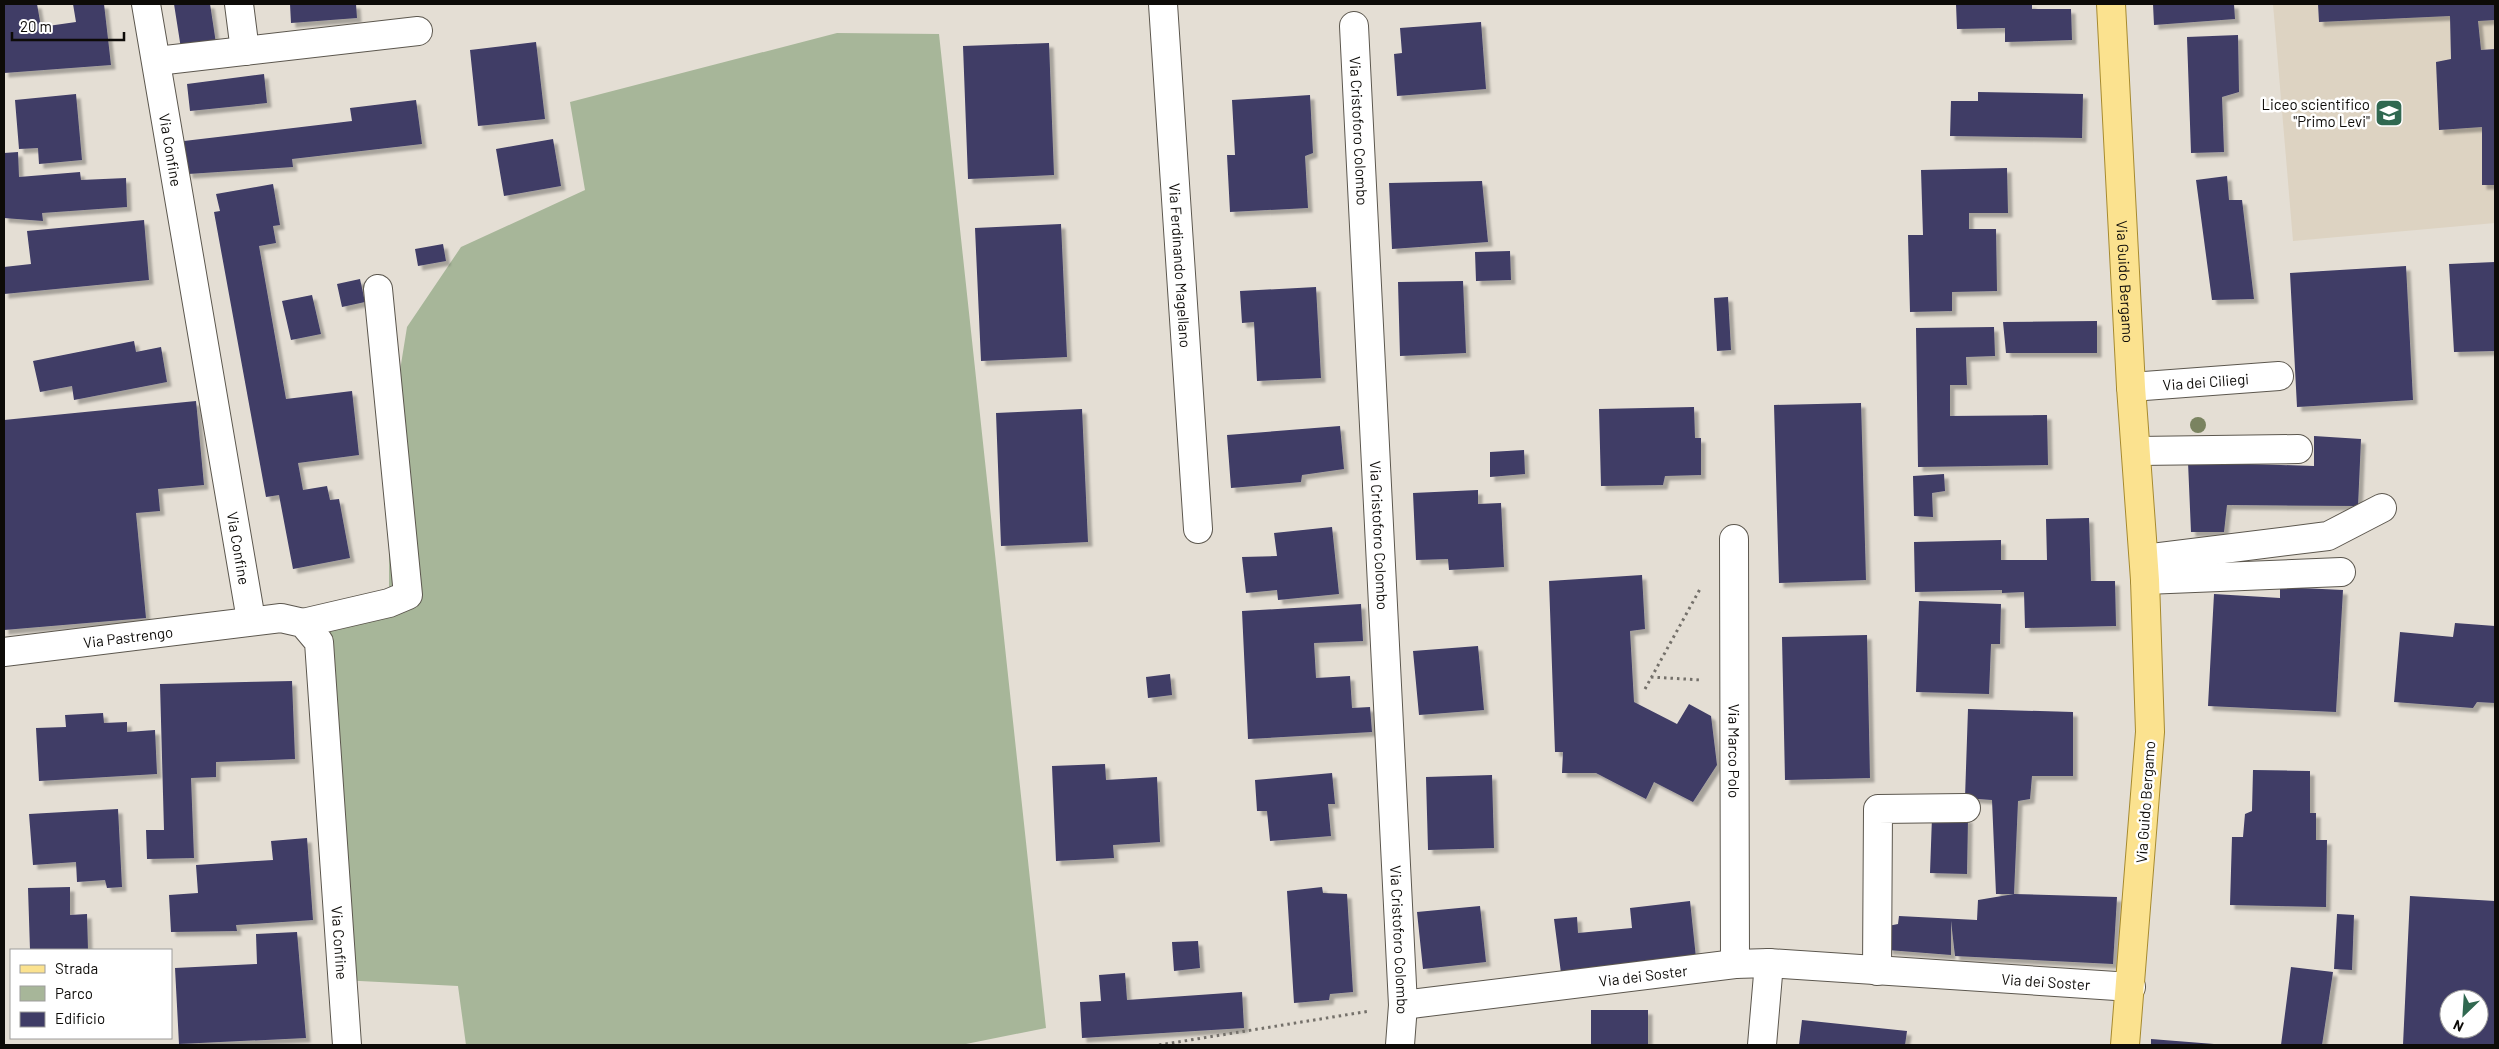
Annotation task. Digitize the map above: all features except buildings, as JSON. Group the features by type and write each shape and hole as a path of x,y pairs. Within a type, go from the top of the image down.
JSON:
{"main road":[{"name":"Via Guido Bergamo","path":"2111,4 2132,387 2145,570 2150,732 2125,1045"}],"street":[{"name":"Via Confine","path":"146,4 251,620"},
{"path":"239,4 244,51"},
{"name":"Via Ferdinando Magellano","path":"1163,4 1198,529"},
{"name":"Via Cristoforo Colombo","path":"1354,26 1403,1006 1400,1045"},
{"path":"157,61 418,31"},
{"path":"251,620 281,618 303,623 389,603 408,594 378,289"},
{"name":"Via dei Ciliegi","path":"2132,387 2279,376"},
{"path":"2136,451 2298,449"},
{"path":"2145,570 2328,536 2382,508"},
{"name":"Via Marco Polo","path":"1734,539 1735,964"},
{"path":"2145,570 2341,572"},
{"name":"Via Pastrengo","path":"4,652 251,620"},
{"name":"Via Confine","path":"303,623 319,642 347,1045"},
{"path":"1877,972 1878,809 1966,808"},
{"path":"1762,1045 1769,963"},
{"name":"Via dei Soster","path":"1403,1006 1735,964 1769,963 1877,972 2131,987"}],"path":[{"path":"1645,689 1700,587 1734,587"},
{"path":"1651,677 1734,682"},
{"path":"1159,1045 1403,1006"}],"shaded area":[{"name":"Liceo scientifico \"Primo Levi\"","path":"2273,4 2495,4 2495,223 2293,241"}],"green space":[{"path":"837,33 939,34 1046,1028 961,1045 466,1045 458,986 340,980 323,621 389,593 389,439 407,327 461,247 585,190 570,102"}],"place":[{"name":"Liceo scientifico \"Primo Levi\"","path":"2389,113"}]}
